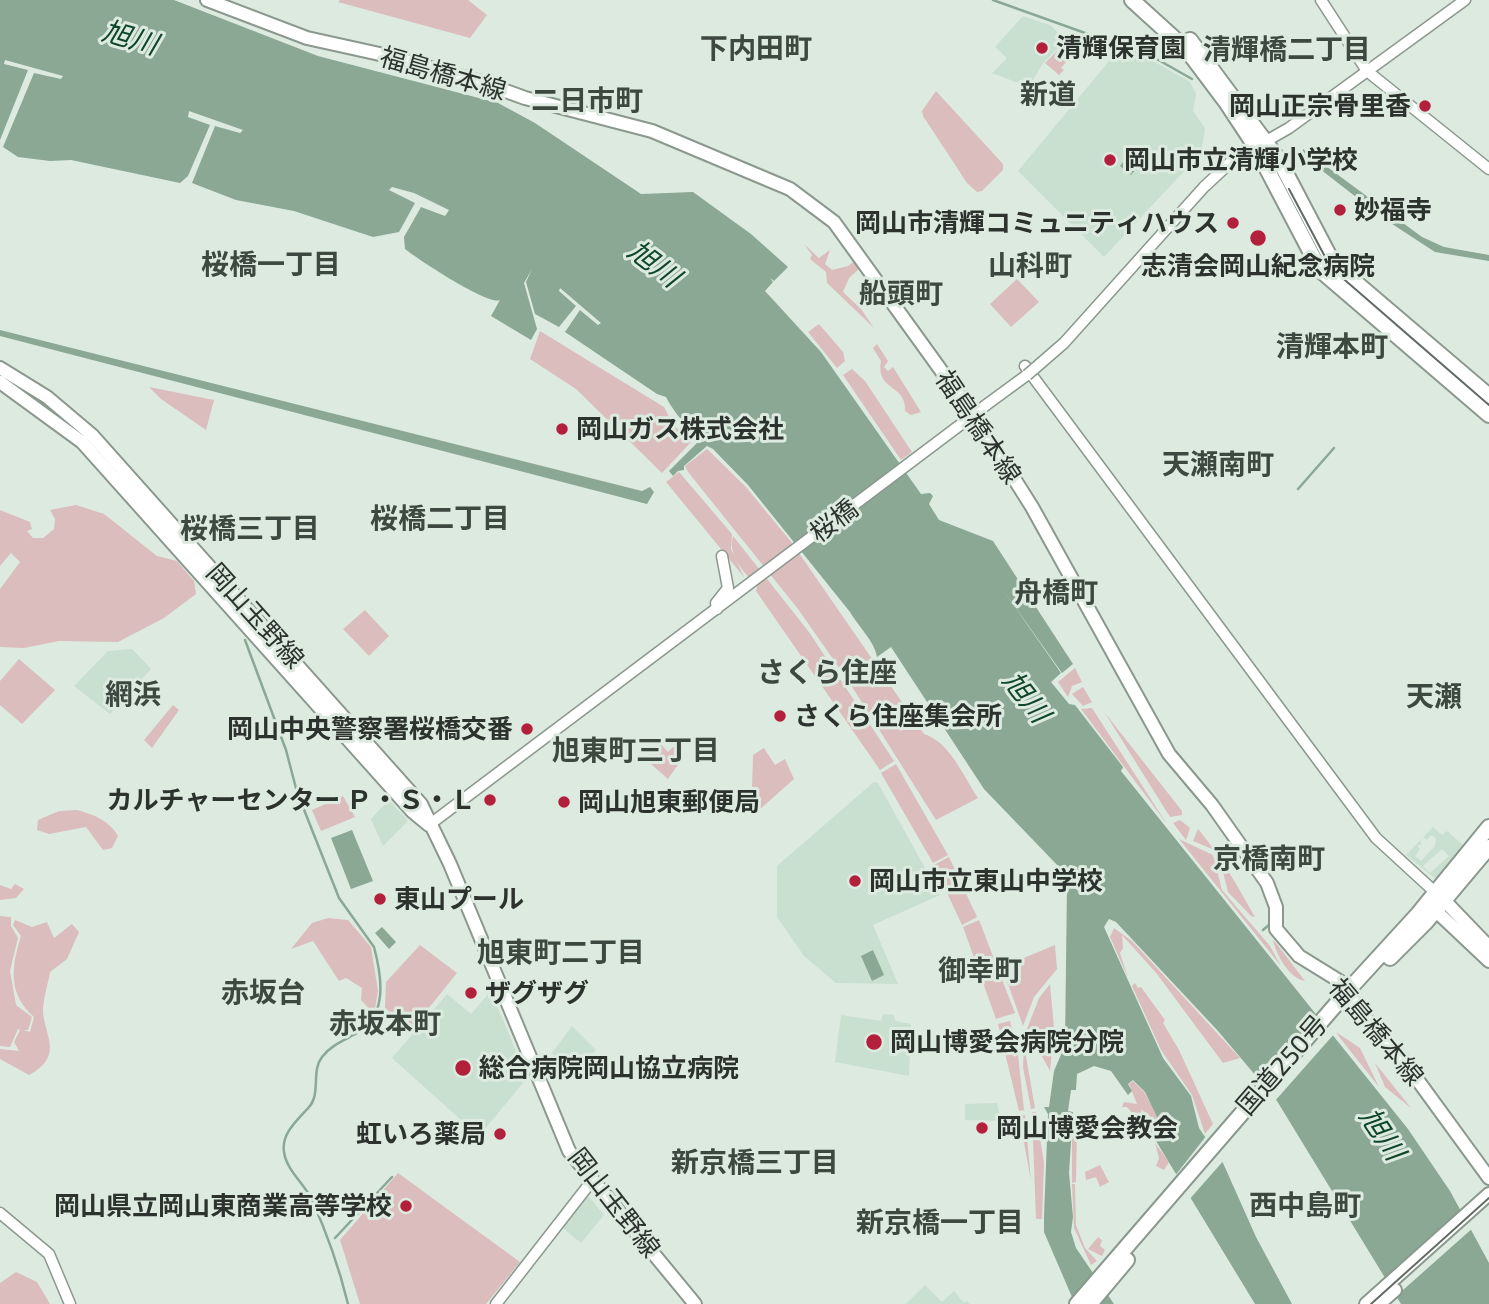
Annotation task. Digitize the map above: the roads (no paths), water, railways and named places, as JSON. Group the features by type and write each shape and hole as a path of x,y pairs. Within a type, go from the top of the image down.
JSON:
{"highway":[{"path":"1132,0 1187,50 1261,144 1320,270 1489,415"},
{"path":"1145,0 1203,54 1333,263 1489,396"},
{"name":"国道250号","path":"1438,901 1489,827"},
{"name":"国道250号","path":"1077,1304 1346,996 1489,847"},
{"name":"国道250号","path":"1090,1304 1346,996"}],"main road":[{"name":"福島橋本線","path":"207,0 307,38 384,55 481,82 525,98 652,131 790,189 821,211 844,234 975,419 1068,567 1169,754 1212,805 1267,883 1276,906 1276,929 1299,956 1346,996 1378,1036 1403,1060 1489,1178"},
{"name":"岡山玉野線","path":"0,368 71,417 119,464 421,804 450,864 569,1151 591,1182 695,1304"},
{"name":"岡山玉野線","path":"0,382 82,442 412,811 429,825"},
{"path":"1438,901 1489,947"},
{"path":"1438,901 1489,961"},
{"path":"1373,1302 1485,1203"}],"street":[{"path":"1321,0 1367,71 1489,169"},
{"name":"桜橋","path":"429,825 951,431 975,419 986,405 1064,343 1216,174 1240,154 1289,128 1465,0"},
{"path":"1028,370 1376,838 1438,901"},
{"path":"716,607 728,588 722,556"},
{"path":"496,1304 591,1182"},
{"path":"0,1213 48,1254 70,1304"}],"water":[{"name":"旭川","path":"0,0 174,0 318,56 498,103 535,123 641,194 693,192 751,234 788,267 774,281 770,278 773,282 765,291 821,352 921,494 930,493 933,496 929,504 939,520 993,541 1073,664 1062,673 1001,587 1061,673 1051,682 1069,704 1075,705 1123,767 1121,771 1408,1129 1450,1191 1489,1263 1489,1304 1401,1304 1277,1101 1218,1031 1116,922 1109,919 1104,927 1163,1058 1191,1096 1199,1128 1223,1163 1256,1237 1292,1304 1255,1304 1142,1118 1146,1117 1153,1123 1159,1121 1145,1092 1133,1080 1128,1084 1132,1091 1128,1095 1111,1071 1094,1066 1077,1074 1076,1090 1071,1090 1068,1111 1073,1112 1069,1173 1073,1217 1071,1232 1076,1248 1114,1304 1075,1304 1044,1232 1048,1114 1044,1107 1049,1107 1054,1071 1065,1045 1067,885 1060,868 984,789 891,647 877,657 870,640 850,612 748,485 713,449 707,446 684,466 684,470 673,476 669,471 699,441 666,397 657,394 565,332 580,310 598,325 601,323 560,288 559,291 576,306 559,327 535,314 526,282 532,269 524,283 537,329 531,340 491,316 500,300 482,296 438,272 405,249 404,237 421,207 445,216 449,210 414,193 392,187 389,190 415,203 399,232 373,237 294,211 236,200 192,183 215,126 240,133 243,130 189,111 188,117 210,125 188,176 180,183 71,160 50,161 18,157 3,147 34,73 61,79 63,76 5,60 4,64 28,70 0,140"},
{"path":"1137,145 1148,155 1131,175 1120,166"},
{"path":"1303,149 1422,237 1444,247 1489,255 1489,261 1435,252 1383,218 1302,155"},
{"path":"0,330 642,491 650,487 654,492 647,504 0,336"},
{"path":"352,830 373,881 351,889 331,838"},
{"path":"382,927 396,942 389,949 375,933"},
{"path":"873,950 884,975 872,981 861,956"}],"waterway":[{"path":"993,0 1155,58 1192,79"},
{"path":"1298,489 1334,448"},
{"path":"245,640 286,750 297,792 339,898 374,947 379,971 380,995 374,1017 367,1026 334,1046 322,1057 317,1069 313,1102 291,1127 284,1145 285,1158 311,1198 322,1224 337,1263 348,1304"},
{"path":"1263,930 1270,924"},
{"path":"335,1238 392,1177"}],"tram line":[{"path":"1289,189 1331,268 1489,405"},
{"path":"1371,1304 1489,1198"}],"place":[{"name":"清輝保育園","path":"1042,48"},
{"name":"岡山正宗骨里香","path":"1425,106"},
{"name":"岡山市立清輝小学校","path":"1110,160"},
{"name":"妙福寺","path":"1340,210"},
{"name":"岡山市清輝コミュニティハウス","path":"1233,223"},
{"name":"志清会岡山紀念病院","path":"1258,238"},
{"name":"岡山ガス株式会社","path":"562,429"},
{"name":"さくら住座集会所","path":"780,716"},
{"name":"岡山中央警察署桜橋交番","path":"527,729"},
{"name":"カルチャーセンター Ｐ・Ｓ・Ｌ","path":"490,800"},
{"name":"岡山旭東郵便局","path":"564,802"},
{"name":"岡山市立東山中学校","path":"855,881"},
{"name":"東山プール","path":"380,899"},
{"name":"ザグザグ","path":"471,993"},
{"name":"岡山博愛会病院分院","path":"874,1042"},
{"name":"総合病院岡山協立病院","path":"463,1068"},
{"name":"岡山博愛会教会","path":"982,1128"},
{"name":"虹いろ薬局","path":"500,1134"},
{"name":"岡山県立岡山東商業高等学校","path":"406,1206"}],"district":[{"name":"下内田町","path":"756,49"},
{"name":"清輝橋二丁目","path":"1287,50"},
{"name":"新道","path":"1048,95"},
{"name":"二日市町","path":"587,101"},
{"name":"桜橋一丁目","path":"271,265"},
{"name":"山科町","path":"1030,266"},
{"name":"船頭町","path":"901,294"},
{"name":"清輝本町","path":"1332,347"},
{"name":"天瀬南町","path":"1218,465"},
{"name":"桜橋二丁目","path":"440,519"},
{"name":"桜橋三丁目","path":"250,529"},
{"name":"舟橋町","path":"1056,593"},
{"name":"さくら住座","path":"827,673"},
{"name":"網浜","path":"133,695"},
{"name":"天瀬","path":"1434,697"},
{"name":"旭東町三丁目","path":"636,751"},
{"name":"京橋南町","path":"1269,859"},
{"name":"旭東町二丁目","path":"561,953"},
{"name":"御幸町","path":"980,971"},
{"name":"赤坂台","path":"263,993"},
{"name":"赤坂本町","path":"385,1024"},
{"name":"新京橋三丁目","path":"755,1163"},
{"name":"西中島町","path":"1305,1206"},
{"name":"新京橋一丁目","path":"940,1223"}]}
